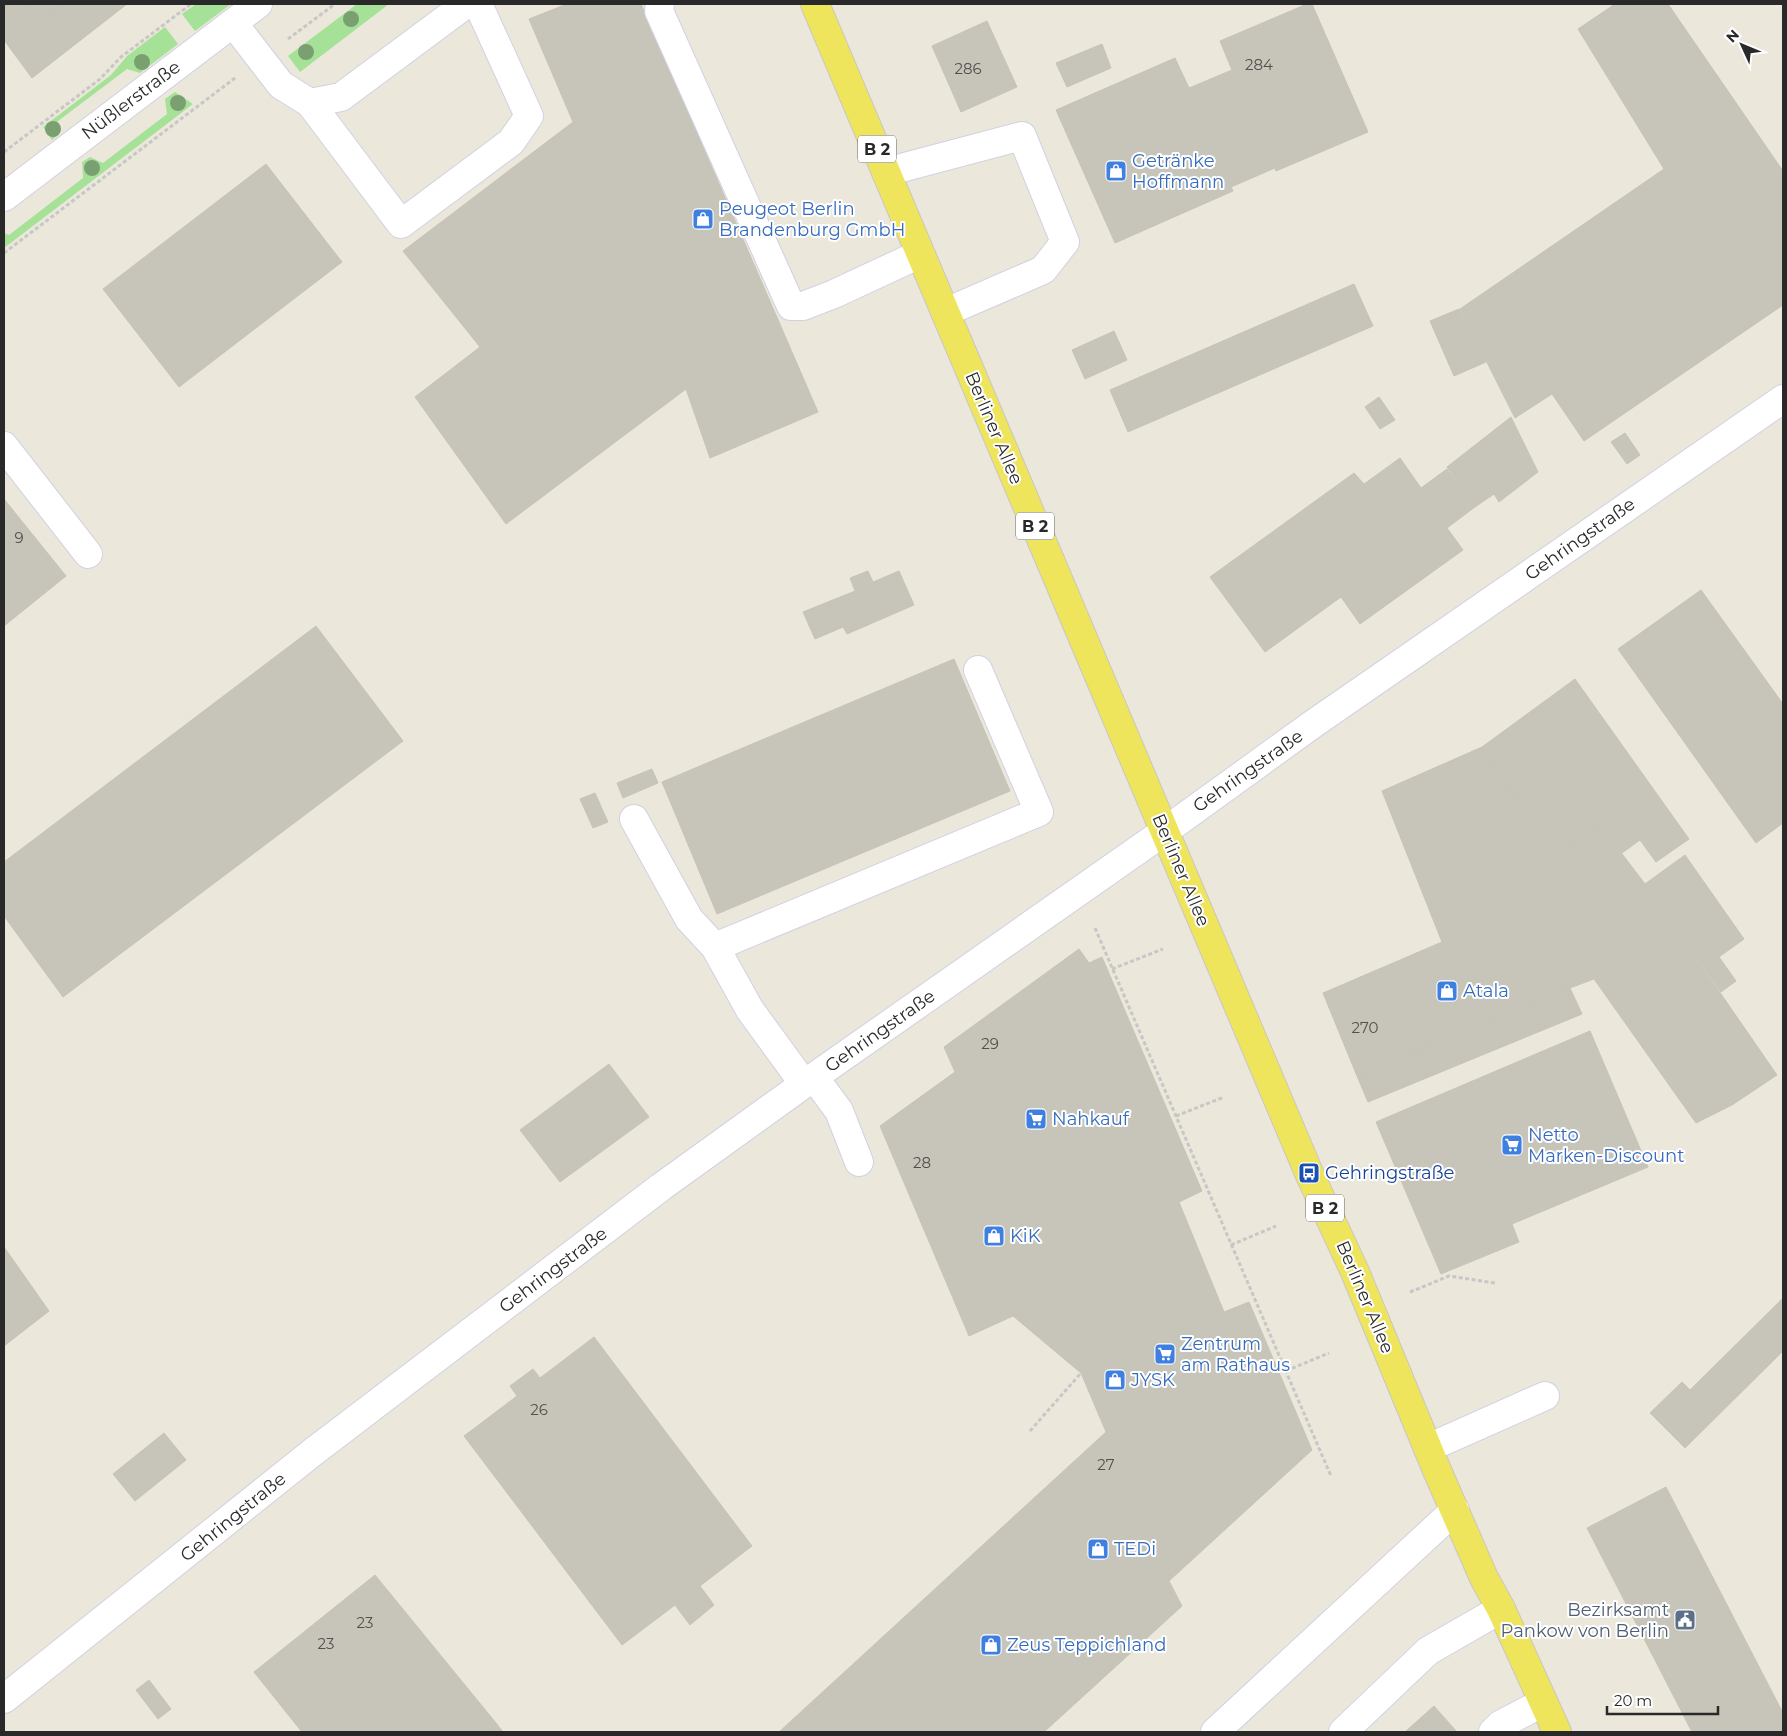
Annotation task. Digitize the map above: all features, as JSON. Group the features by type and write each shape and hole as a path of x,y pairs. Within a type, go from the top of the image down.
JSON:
{"main road":[{"name":"Berliner Allee","path":"815,4 1309,1173 1356,1272 1454,1510 1484,1578 1501,1609 1552,1730"}],"street":[{"name":"Nüßlerstraße","path":"4,197 258,4"},
{"path":"310,102 341,97 466,4"},
{"path":"234,23 281,86 310,102 401,224 511,142 529,116 478,4"},
{"path":"660,4 659,11 791,306 803,306 834,294 920,254"},
{"path":"886,172 1022,136 1065,242 1043,270 946,312"},
{"name":"Gehringstraße","path":"4,1699 367,1410 661,1187 809,1080 1165,831 1345,702 1783,399"},
{"path":"4,446 88,554"},
{"path":"714,947 1040,812 978,670"},
{"path":"634,819 689,919 714,947 750,1010 809,1080 839,1111 859,1162"},
{"path":"1428,1448 1545,1396"},
{"path":"1214,1732 1454,1510"},
{"path":"1343,1732 1428,1651 1501,1609"},
{"path":"1493,1732 1500,1725 1542,1703"}],"path":[{"path":"4,152 100,79 121,57 191,4"},
{"path":"4,253 214,93 335,4"},
{"path":"1095,928 1331,1476"},
{"path":"1112,968 1163,949"},
{"path":"1176,1116 1224,1098"},
{"path":"1231,1245 1276,1226"},
{"path":"1410,1292 1449,1276 1495,1283"},
{"path":"1286,1371 1328,1353"},
{"path":"1030,1431 1081,1373"}],"green space":[{"path":"196,4 231,4 195,31 182,14"},
{"path":"357,4 389,4 300,72 288,56"},
{"path":"165,27 178,44 140,73 127,69 58,121 58,135 52,140 43,127 111,75 127,56"},
{"path":"175,92 193,104 4,248 4,233 9,235 83,178 82,162 90,157 103,163 167,114 165,99"}],"building":[{"path":"4,4 26,4 39,21 61,4 127,4 32,78 4,40"},
{"path":"26,4 61,4 39,21"},
{"path":"567,4 641,4 818,412 710,458 686,389 506,524 415,397 480,347 403,251 573,122 529,19"},
{"path":"1307,4 1312,4 1368,132 1276,171 1275,168 1231,187 1233,191 1115,243 1056,110 1175,58 1189,88 1232,70 1220,41"},
{"path":"1615,4 1668,4 1783,171 1783,305 1584,441 1552,394 1515,418 1460,309 1664,169 1578,29"},
{"path":"987,21 1017,87 961,112 932,46"},
{"path":"1102,44 1111,68 1067,87 1056,63"},
{"path":"266,164 342,262 179,387 103,289"},
{"path":"1354,284 1373,326 1128,432 1110,390"},
{"path":"1459,309 1486,362 1454,376 1430,321"},
{"path":"1114,331 1127,360 1085,379 1072,350"},
{"path":"1379,397 1395,420 1380,429 1365,407"},
{"path":"1511,417 1538,472 1499,502 1494,494 1475,507 1447,467"},
{"path":"1625,433 1640,455 1627,464 1611,442"},
{"path":"1400,458 1421,488 1447,469 1475,507 1447,528 1463,550 1360,624 1341,597 1265,652 1210,577 1354,473 1364,484"},
{"path":"4,499 66,576 4,626"},
{"path":"868,571 873,582 899,571 914,605 847,634 843,627 815,639 803,612 855,591 850,578"},
{"path":"1701,590 1783,704 1783,823 1756,843 1618,649"},
{"path":"316,626 403,741 63,997 4,916 4,862"},
{"path":"954,659 1010,791 717,914 662,782"},
{"path":"1575,679 1689,839 1656,862 1640,840 1622,853 1600,825 1554,857 1482,747"},
{"path":"1482,747 1554,857 1600,825 1645,884 1777,1075 1732,1105 1696,1123 1594,979 1357,1076 1323,993 1442,942 1382,791"},
{"path":"652,769 658,783 623,798 617,783"},
{"path":"595,793 608,822 593,828 580,799"},
{"path":"1685,855 1744,939 1719,957 1736,981 1721,992 1645,884"},
{"name":"Zentrum am Rathaus","path":"1079,949 1089,963 1102,957 1202,1191 1179,1202 1224,1312 1249,1302 1312,1450 1169,1581 1182,1606 1044,1732 779,1732 1106,1432 1081,1373 1013,1316 969,1336 880,1126 955,1072 944,1047"},
{"path":"1570,988 1582,1014 1368,1102 1357,1076"},
{"name":"Netto Marken-Discount","path":"1590,1031 1648,1167 1512,1224 1519,1242 1441,1274 1376,1122"},
{"path":"609,1064 649,1117 560,1182 520,1130"},
{"path":"4,1247 49,1311 4,1346"},
{"path":"1783,1298 1783,1351 1685,1448 1650,1413 1682,1382 1690,1390"},
{"path":"594,1337 752,1546 700,1586 714,1605 690,1625 675,1605 622,1645 464,1436 517,1396 510,1386 533,1369 540,1378"},
{"path":"164,1433 186,1460 135,1501 113,1474"},
{"name":"Bezirksamt Pankow von Berlin","path":"1666,1487 1783,1713 1783,1732 1692,1732 1587,1528"},
{"path":"375,1575 496,1723 485,1732 302,1732 254,1672"},
{"path":"149,1680 171,1709 158,1719 136,1690"},
{"path":"1434,1706 1457,1732 1405,1732"},
{"path":"496,1723 503,1732 485,1732"}],"place":[{"name":"Getränke Hoffmann","path":"1116,171"},
{"name":"Peugeot Berlin Brandenburg GmbH","path":"703,219"},
{"name":"Atala","path":"1447,991"},
{"name":"Nahkauf","path":"1036,1119"},
{"name":"Netto Marken-Discount","path":"1512,1145"},
{"name":"Gehringstraße","path":"1309,1173"},
{"name":"KiK","path":"994,1236"},
{"name":"Zentrum am Rathaus","path":"1165,1354"},
{"name":"JYSK","path":"1115,1380"},
{"name":"TEDi","path":"1098,1549"},
{"name":"Bezirksamt Pankow von Berlin","path":"1685,1620"},
{"name":"Zeus Teppichland","path":"991,1645"}]}
